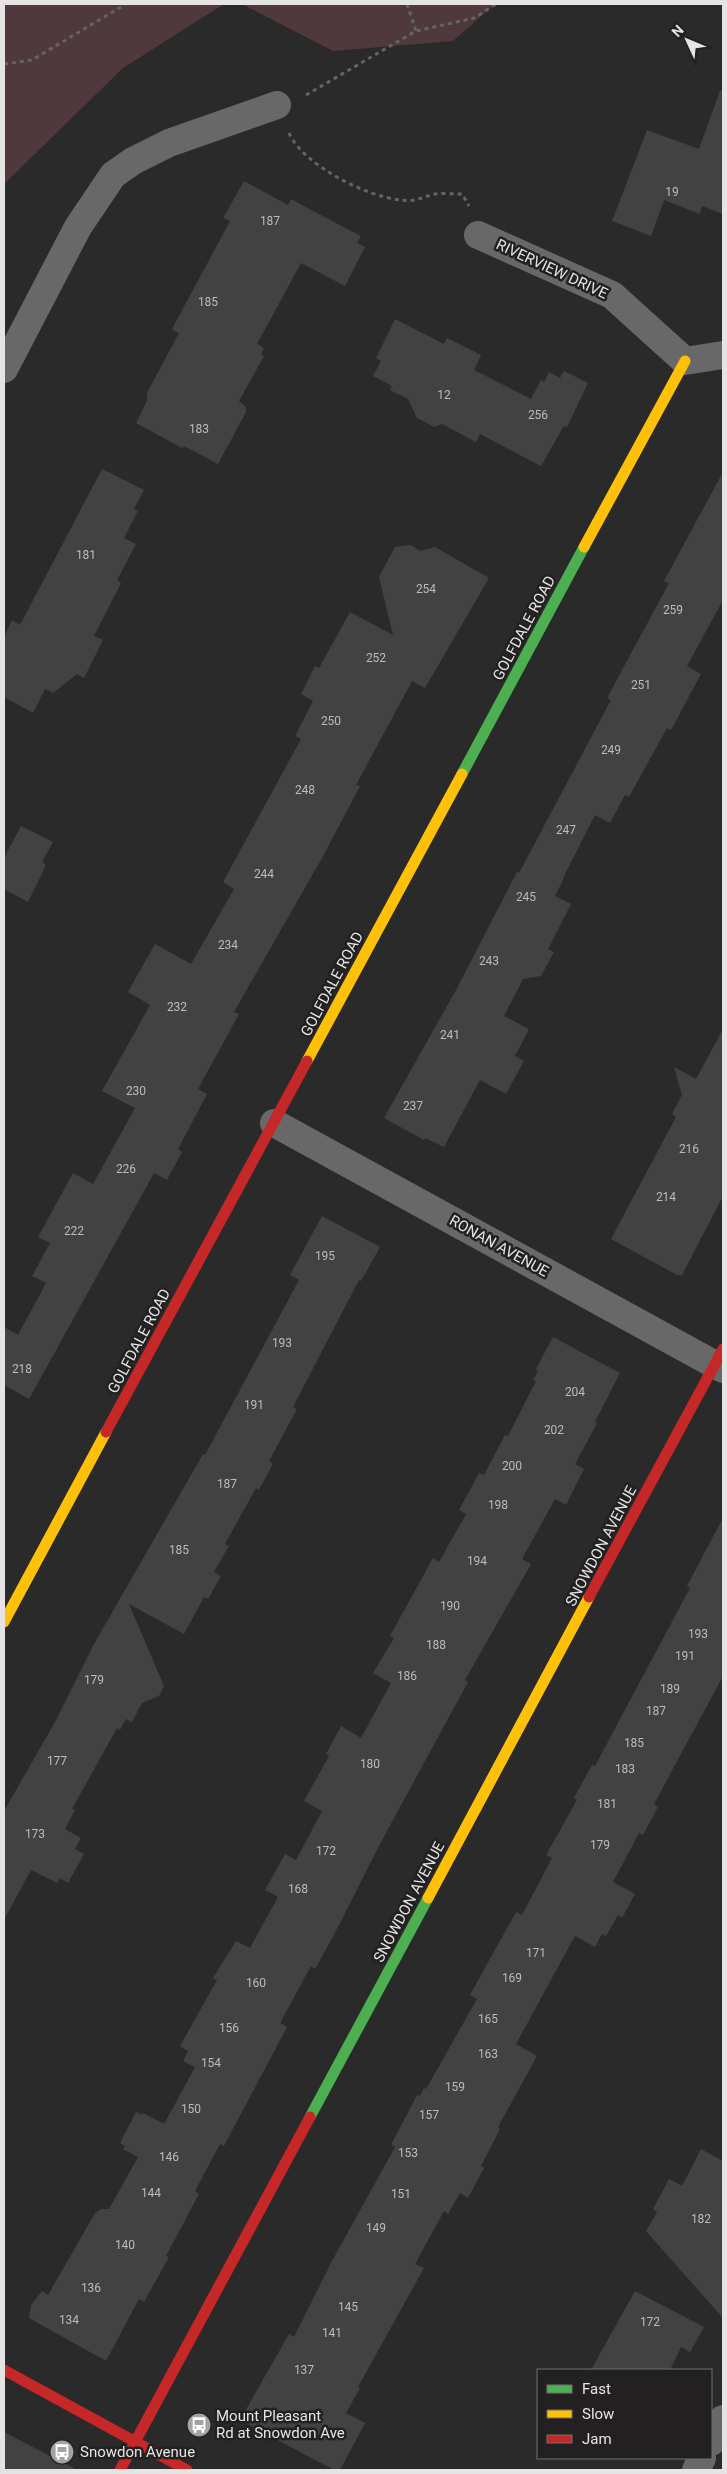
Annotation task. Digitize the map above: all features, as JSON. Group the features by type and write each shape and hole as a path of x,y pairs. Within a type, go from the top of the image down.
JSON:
{"street":[{"path":"4,369 78,226 113,175 133,161 169,143 277,105"},
{"name":"RIVERVIEW DRIVE","path":"478,235 612,295 685,360"},
{"path":"685,360 723,355"},
{"name":"GOLFDALE ROAD","path":"4,1622 685,360"},
{"name":"RONAN AVENUE","path":"274,1123 720,1361"},
{"name":"SNOWDON AVENUE","path":"120,2470 720,1361"},
{"path":"4,2370 186,2470"},
{"path":"712,2440 723,2419"}],"path":[{"path":"4,64 32,60 126,4"},
{"path":"406,4 416,31"},
{"path":"478,235 472,210 462,194 433,194 422,200 402,200 378,196 336,176 303,152 292,140 277,105 296,101 416,31 474,18 496,4"}],"shaded area":[{"path":"4,4 224,4 123,68 4,184"},
{"path":"242,4 495,4 453,41 333,51"}],"building":[{"path":"720,91 723,91 723,214 702,206 700,214 664,200 651,236 612,221 647,130 699,149"},
{"path":"244,181 288,205 291,199 361,236 357,243 365,247 345,286 301,263 257,344 264,348 261,354 264,356 239,401 246,407 246,412 218,464 184,446 182,448 136,423 147,401 147,393 179,333 172,329 230,221 223,218"},
{"path":"395,319 444,344 447,338 481,355 474,370 531,399 541,380 544,382 549,372 560,378 564,371 588,383 567,427 564,426 541,466 480,434 476,442 442,424 434,427 417,418 408,399 390,390 392,386 373,376 381,361 376,358"},
{"path":"102,469 144,490 134,509 138,511 124,538 136,544 117,580 121,583 94,636 103,640 84,678 77,674 53,693 45,689 33,713 4,697 4,637 12,620 20,625"},
{"path":"723,472 723,600 687,666 701,674 671,730 667,728 629,797 625,795 610,823 595,815 563,878 555,896 571,904 548,949 554,952 541,976 523,979 504,1016 529,1029 515,1056 524,1061 506,1094 480,1080 444,1147 425,1138 424,1140 384,1118 456,990 517,872 519,873 611,700 607,698 669,583 664,581"},
{"path":"411,545 420,551 435,547 489,578 425,688 412,681 356,785 360,786 322,858 234,1012 239,1014 198,1089 207,1094 178,1149 182,1152 167,1180 154,1173 29,1399 4,1385 4,1327 18,1335 46,1283 32,1276 50,1243 38,1237 73,1173 93,1184 135,1108 102,1091 150,1005 128,992 155,944 191,964 234,889 223,882 301,739 295,736 313,701 301,694 315,666 319,668 350,612 393,635 379,577 395,547"},
{"path":"21,826 53,842 42,862 46,865 28,902 4,889 4,858"},
{"path":"723,1029 723,1196 682,1275 677,1275 611,1239 676,1117 672,1114 682,1095 674,1067 696,1079"},
{"path":"322,1216 380,1247 361,1281 359,1280 293,1407 297,1409 269,1461 273,1464 259,1490 256,1488 225,1544 229,1546 214,1572 221,1576 208,1599 204,1597 184,1634 129,1604 164,1686 159,1696 142,1703 132,1722 126,1719 120,1730 117,1728 72,1809 75,1810 65,1829 81,1838 75,1849 84,1854 68,1883 60,1878 57,1883 31,1870 4,1920 4,1811 55,1722 94,1644 203,1454 205,1455 299,1280 290,1275"},
{"path":"553,1337 620,1373 595,1422 597,1423 575,1464 584,1469 566,1505 555,1499 522,1559 531,1564 465,1680 468,1682 381,1842 337,1929 315,1969 311,1966 280,2023 287,2027 224,2146 220,2144 195,2191 199,2194 166,2256 169,2257 144,2302 139,2299 106,2361 29,2318 31,2305 42,2291 48,2295 95,2213 101,2209 109,2209 138,2157 123,2149 125,2146 120,2143 136,2112 142,2115 143,2113 164,2124 195,2067 183,2061 188,2051 180,2046 217,1980 213,1978 236,1941 250,1948 278,1897 265,1890 285,1854 296,1860 322,1811 304,1801 329,1756 326,1754 341,1726 361,1738 391,1683 373,1673 394,1638 390,1636 433,1558 439,1562 466,1514 459,1510 479,1473 484,1475 505,1435 508,1436 536,1381 533,1380 538,1371 536,1369"},
{"path":"723,1518 723,1676 654,1804 658,1807 643,1835 639,1833 613,1882 635,1894 622,1918 618,1915 606,1936 602,1934 595,1947 575,1936 516,2044 537,2056 498,2127 500,2129 481,2166 484,2168 468,2198 460,2193 448,2214 444,2211 415,2264 424,2268 358,2387 360,2388 346,2413 365,2423 340,2470 334,2470 240,2420 289,2334 294,2337 332,2261 395,2147 391,2145 417,2095 420,2096 424,2088 426,2089 477,1999 470,1995 516,1912 522,1915 552,1858 546,1855 577,1800 574,1798 592,1765 595,1766 690,1588 687,1586"},
{"path":"701,2149 723,2161 723,2318 646,2231 657,2212 653,2209 669,2179 682,2186"},
{"path":"635,2291 704,2327 690,2352 681,2347 670,2369 592,2369"},
{"path":"4,2432 77,2470 4,2470"}],"traffic: fast":[{"path":"462,774 584,547"},
{"path":"310,2117 428,1898"}],"traffic: slow":[{"path":"584,547 685,361"},
{"path":"307,1061 462,774"},
{"path":"4,1622 106,1432"},
{"path":"428,1898 589,1597"}],"traffic: jam":[{"path":"106,1432 307,1061"},
{"path":"589,1597 723,1349"},
{"path":"120,2470 310,2117"},
{"path":"4,2370 187,2470"}],"place":[{"name":"Mount Pleasant Rd at Snowdon Ave","path":"199,2425"},
{"name":"Snowdon Avenue","path":"62,2452"}]}
